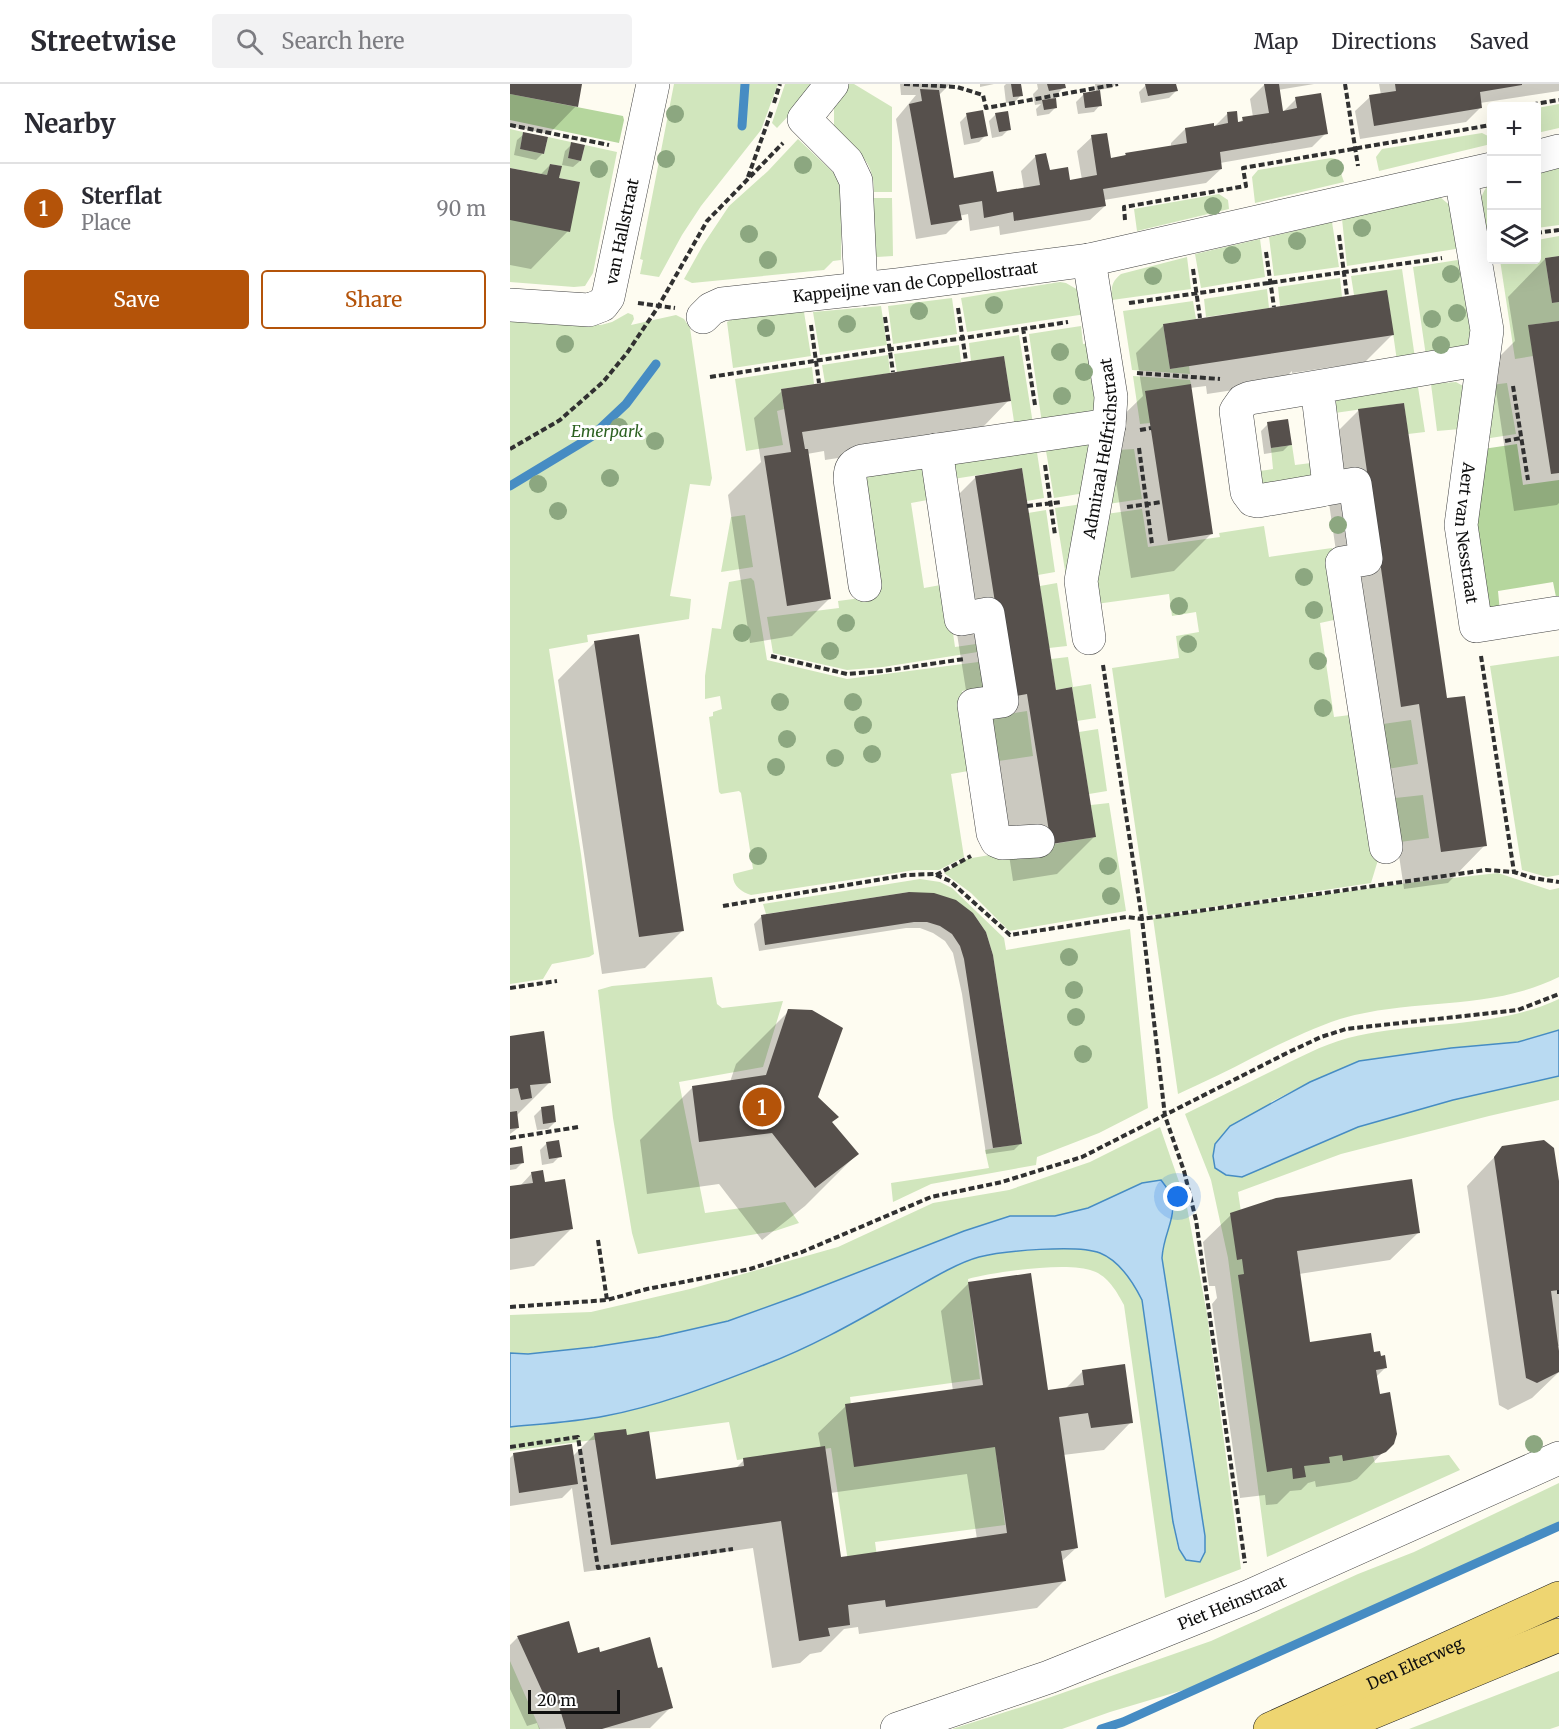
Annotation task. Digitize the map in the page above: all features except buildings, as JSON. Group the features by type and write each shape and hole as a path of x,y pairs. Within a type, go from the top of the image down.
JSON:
{"main road":[{"name":"Den Elterweg","path":"1270,1729 1559,1598"},
{"name":"Den Elterweg","path":"1326,1729 1366,1715 1559,1635"}],"street":[{"name":"van Hallstraat","path":"611,288 653,84"},
{"path":"832,84 804,119 847,162 856,181 871,288"},
{"path":"1540,156 1559,151"},
{"name":"Kappeijne van de Coppellostraat","path":"704,317 711,309 722,304 871,288 1089,260 1476,173"},
{"name":"Aert van Nesstraat","path":"1476,173 1474,253 1487,330 1461,525 1476,626 1557,614"},
{"name":"Admiraal Helfrichstraat","path":"1089,260 1111,397 1109,424 1081,581 1095,656"},
{"path":"510,305 589,310 602,305 611,288"},
{"path":"1386,848 1342,563 1366,559 1355,484 1258,501 1249,496 1236,411 1246,399 1483,359"},
{"path":"1317,387 1330,482 1326,489"},
{"path":"865,585 850,479 852,467 862,460 1109,424"},
{"path":"936,450 962,619 988,614 1002,700 974,705 993,833 1002,843 1038,841"},
{"name":"Piet Heinstraat","path":"897,1729 1049,1677 1250,1596 1559,1458"}],"path":[{"path":"748,177 780,84"},
{"path":"904,84 957,87 983,95 986,108 1118,84"},
{"path":"1345,84 1355,149 1344,272 1347,296"},
{"path":"1541,103 1559,100"},
{"path":"510,449 560,420 603,382 627,353 658,307 707,221 804,119"},
{"path":"510,125 639,151"},
{"path":"1130,251 1124,207 1246,186 1243,168 1487,126"},
{"path":"1262,221 1274,307"},
{"path":"1541,233 1559,230"},
{"path":"1188,238 1200,318"},
{"path":"710,376 1099,317 1117,305 1474,253"},
{"path":"954,277 966,361"},
{"name":"van Hallstraat","path":"611,288 638,304 676,308 704,317"},
{"path":"871,288 890,349 893,372"},
{"path":"806,295 819,383"},
{"path":"1023,328 1055,539"},
{"path":"1128,373 1238,380 1246,399"},
{"path":"1156,503 1162,502"},
{"path":"1476,626 1514,872"},
{"path":"771,656 847,675 994,654"},
{"path":"1095,656 1142,919 1165,1116 1184,1171 1196,1220 1250,1596"},
{"path":"723,906 906,875 936,874 998,841"},
{"path":"936,874 950,881 1010,935 1126,917 1142,919 1486,870 1514,872 1559,882"},
{"path":"510,988 557,981"},
{"path":"510,1307 607,1300 647,1289 750,1269 802,1252 931,1197 1002,1182 1082,1157 1287,1053 1346,1029 1518,1010 1559,994"},
{"path":"510,1138 578,1127"},
{"path":"598,1240 607,1300"},
{"path":"510,1447 578,1437 598,1568 733,1549"}],"green space":[{"path":"674,84 778,84 761,130 701,206 659,277 640,274 643,260 640,259"},
{"path":"785,84 818,84 777,128 772,123"},
{"path":"847,84 854,84 892,107 892,192 874,192 871,170 867,162 834,127 834,102"},
{"path":"510,94 623,116 619,143 510,120"},
{"path":"1559,104 1559,128 1541,132 1541,107"},
{"path":"510,129 523,132 520,149 544,154 548,137 571,142 568,158 581,161 585,145 617,152 593,273 585,286 510,282 510,220 580,182 559,178 561,166 550,164 547,175 510,168"},
{"path":"1482,133 1487,136 1487,145 1379,171 1376,157 1382,149"},
{"path":"798,139 838,177 842,188 841,260 833,261 824,270 692,283 684,279 729,206 768,171"},
{"path":"1336,159 1344,182 1255,203 1252,177 1258,170"},
{"path":"1559,165 1559,225 1541,227 1541,170"},
{"path":"1486,188 1487,236 1485,236 1480,208 1482,195"},
{"path":"1219,194 1228,200 1229,209 1137,231 1134,209"},
{"path":"1440,197 1453,208 1462,248 1347,266 1342,219"},
{"path":"873,198 892,198 893,256 877,257 874,251"},
{"path":"1332,222 1339,267 1274,276 1269,237"},
{"path":"1559,236 1559,256 1545,258 1552,303 1559,302 1559,321 1529,325 1533,356 1515,359 1501,264 1541,264 1541,239"},
{"path":"1260,239 1265,277 1201,288 1195,254"},
{"path":"1187,257 1191,289 1112,300 1112,286 1121,274"},
{"path":"1464,259 1474,330 1470,346 1426,356 1413,267"},
{"path":"1402,269 1415,358 1397,361 1387,291 1354,295 1351,276"},
{"path":"1340,278 1342,297 1280,306 1278,287"},
{"path":"1060,282 1078,290 1086,314 967,332 961,298"},
{"path":"1267,289 1269,308 1206,317 1204,299"},
{"path":"952,298 957,334 893,344 888,306"},
{"path":"1193,301 1196,319 1163,324 1170,369 1189,366 1190,374 1132,370 1123,311"},
{"path":"881,306 887,345 820,355 813,312"},
{"path":"804,312 811,356 733,368 727,322 739,316"},
{"name":"Emerpark","path":"628,313 633,315 634,319 631,325 676,315 684,319 690,328 712,478 710,486 690,484 670,596 691,599 689,619 587,635 588,642 549,649 594,954 552,964 543,979 510,984 510,319 601,325"},
{"path":"1081,326 1083,344 1092,343 1098,410 1042,423 1029,334"},
{"path":"1019,335 1033,424 1015,428 1004,356 971,361 969,343"},
{"path":"959,345 961,362 897,372 894,354"},
{"path":"888,355 890,373 825,383 822,365"},
{"path":"812,367 814,384 781,389 784,409 777,411 783,445 746,451 735,379"},
{"path":"1133,376 1190,380 1191,384 1150,423 1140,424"},
{"path":"1456,382 1463,386 1460,429 1437,431 1431,384"},
{"path":"1507,383 1516,434 1484,439 1491,385"},
{"path":"1418,387 1425,432 1408,434 1404,403 1328,414 1326,400"},
{"path":"1093,437 1085,493 1054,498 1045,445"},
{"path":"1517,444 1523,485 1559,480 1559,603 1553,582 1498,591 1500,612 1491,608 1488,603 1475,510 1483,449"},
{"path":"1292,445 1295,465 1319,462 1322,483 1256,493 1253,472 1273,469 1271,448"},
{"path":"1036,446 1044,498 1027,501 1022,468 947,480 949,458"},
{"path":"1134,449 1142,499 1108,504 1118,450"},
{"path":"928,463 933,499 911,503 924,588 946,584 955,647 983,643 984,651 883,667 847,670 773,653 767,617 839,608 838,601 877,596 860,473"},
{"path":"1082,504 1068,589 1055,508"},
{"path":"1142,509 1148,547 1220,537 1219,533 1264,526 1269,557 1332,548 1343,618 1320,623 1334,717 1358,714 1378,860 1371,883 1148,915 1112,668 1179,658 1176,636 1199,632 1196,612 1172,616 1169,594 1096,604 1093,588 1106,514"},
{"path":"1046,510 1055,572 1038,575 1028,513"},
{"path":"745,515 753,567 721,572 731,517"},
{"path":"751,578 754,581 767,660 847,679 986,661 989,686 962,691 974,770 951,774 964,857 939,870 915,870 751,895 736,885 733,874 753,869 741,793 739,791 721,794 719,792 709,717 713,716 713,712 722,709 720,696 705,699 705,676 712,628 721,629 729,582"},
{"path":"1057,583 1067,646 1049,648 1040,586"},
{"path":"1559,656 1559,875 1547,877 1522,870 1490,666"},
{"path":"1068,657 1073,687 1091,684 1096,718 1077,721 1072,687 1056,690 1051,659"},
{"path":"1027,711 1033,756 991,762 984,718"},
{"path":"1411,720 1418,764 1381,770 1376,725"},
{"path":"1098,729 1107,791 1089,794 1079,732"},
{"path":"1423,795 1429,838 1393,843 1386,799"},
{"path":"1109,803 1126,911 1009,931 971,893 944,873 966,859 1095,837 1091,805"},
{"path":"1498,873 1550,890 1559,888 1559,977 1532,988 1505,995 1367,1012 1340,1019 1295,1037 1178,1094 1153,918"},
{"path":"920,879 940,882 952,888 1004,938 1006,950 1130,929 1148,1108 1099,1133 1037,1157 1036,1165 931,1184 893,1202 891,1183 989,1168 985,1150 1022,1143 993,955 986,932 973,913 909,892 766,914 763,904"},
{"path":"712,977 717,1004 722,1008 783,1001 763,1067 679,1082 705,1213 785,1202 799,1223 775,1231 638,1254 632,1233 613,1118 598,990 612,986"},
{"path":"1559,999 1559,1030 1518,1042 1451,1048 1359,1061 1271,1102 1242,1177 1358,1127 1453,1100 1559,1076 1559,1100 1341,1154 1238,1192 1279,1465 1371,1449 1375,1463 1449,1455 1460,1470 1267,1557 1228,1258 1211,1180 1185,1114 1300,1057 1338,1041 1374,1032 1508,1016"},
{"path":"1160,1127 1186,1202 1207,1314 1241,1569 1165,1598 1124,1305 1108,1281 1098,1273 1082,1268 1049,1267 995,1273 968,1279 980,1379 850,1397 858,1461 995,1443 1005,1525 875,1542 882,1593 853,1595 831,1448 737,1460 729,1422 510,1451 510,1427 569,1422 605,1416 665,1400 725,1380 814,1343 969,1260 1022,1251 1089,1250 1114,1261 1130,1279 1142,1300 1178,1549 1186,1560 1200,1562 1205,1536 1162,1258 1166,1232 1174,1211 1142,1183 1088,1208 1055,1216 1010,1216 964,1231 728,1321 658,1337 594,1347 528,1354 510,1353 510,1315 591,1312 690,1289 838,1247 933,1203 1009,1190 1090,1162"},
{"path":"1559,1483 1559,1526 1207,1683 1062,1729 952,1729 1211,1641 1358,1574 1414,1552"},
{"path":"510,1661 540,1729 510,1729"},
{"path":"1559,1671 1559,1726 1550,1729 1409,1729"}],"water":[{"path":"1559,1030 1559,1076 1453,1100 1358,1127 1242,1177 1226,1175 1215,1168 1213,1156 1215,1144 1230,1126 1310,1082 1359,1061 1451,1048 1518,1042"},
{"path":"1161,1180 1172,1200 1173,1209 1162,1258 1205,1536 1205,1552 1200,1562 1186,1560 1179,1549 1173,1522 1142,1300 1130,1279 1114,1261 1089,1250 1040,1249 969,1260 814,1343 705,1387 645,1407 605,1416 510,1427 510,1353 528,1354 594,1347 658,1337 728,1321 964,1231 1010,1216 1055,1216 1088,1208 1142,1183"}],"waterway":[{"path":"742,126 745,84"},
{"path":"510,486 591,437 626,404 656,364"},
{"path":"1101,1729 1123,1722 1559,1526"}],"place":[{"name":"Sterflat","path":"762,1107"}]}
